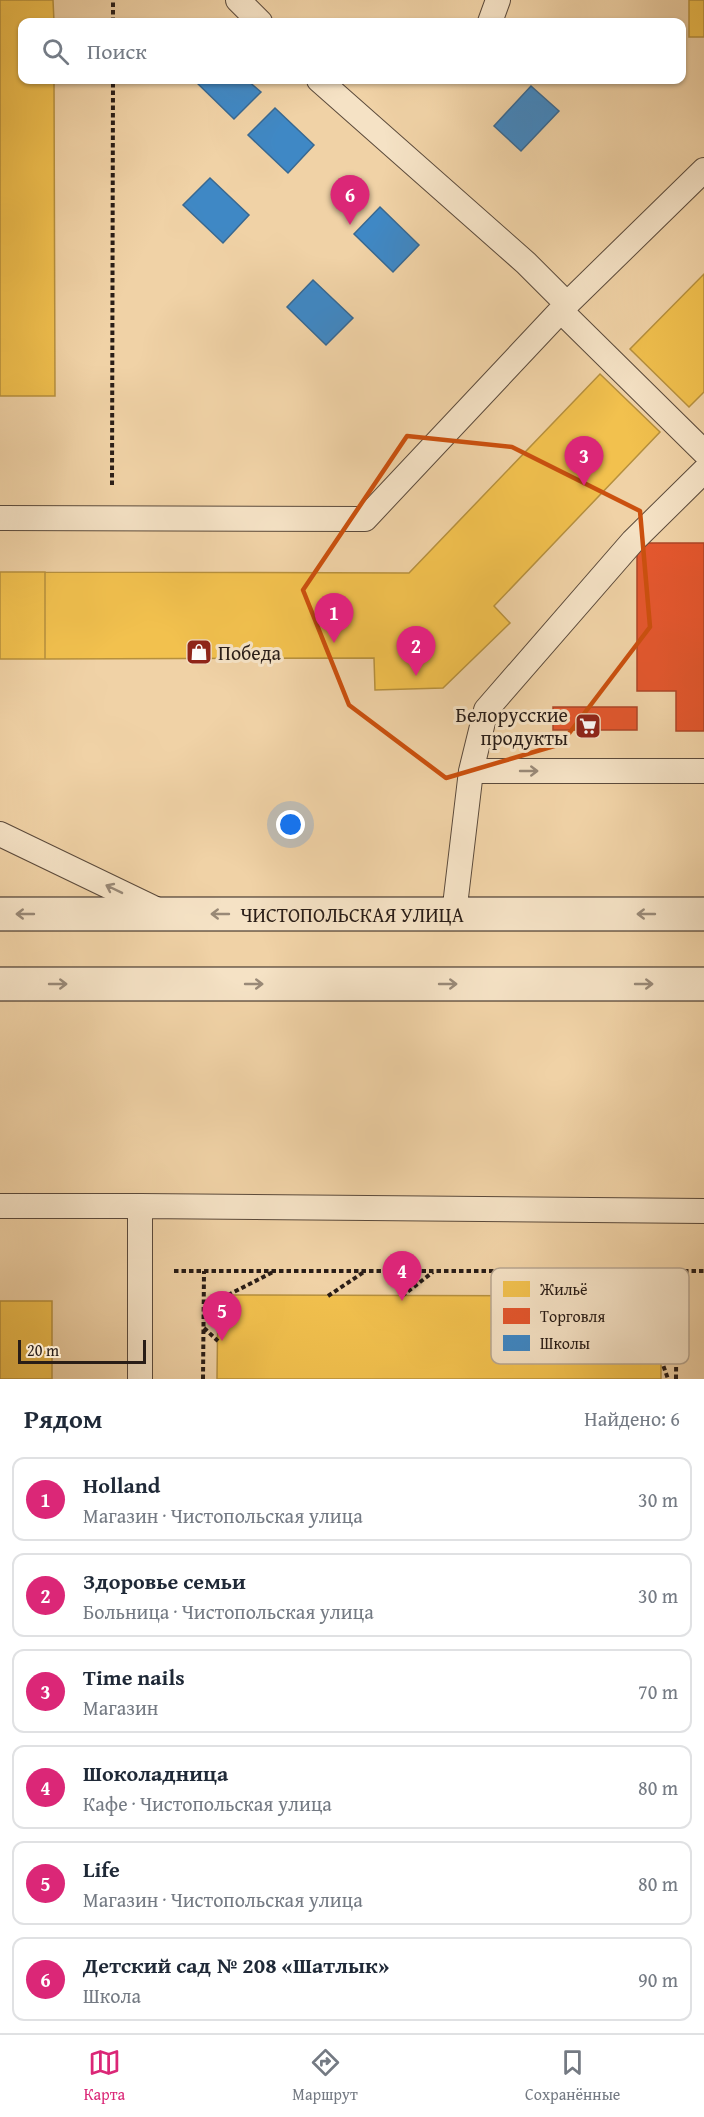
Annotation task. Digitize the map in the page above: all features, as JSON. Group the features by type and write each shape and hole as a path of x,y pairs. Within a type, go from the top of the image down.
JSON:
{"main road":[{"name":"ЧИСТОПОЛЬСКАЯ УЛИЦА","path":"0,914 704,914"},
{"path":"0,984 704,984"}],"lane":[{"path":"238,0 256,18"},
{"path":"491,18 498,0"},
{"path":"325,84 526,263 564,307 704,452"},
{"path":"0,518 365,519 564,307 704,170"},
{"path":"454,914 471,771 486,710 633,541 704,471"},
{"path":"471,771 704,771"},
{"path":"0,834 166,914"},
{"path":"0,1206 704,1210"},
{"path":"140,1206 140,1379"}],"path":[{"path":"113,0 113,18"},
{"path":"111,519 113,84"},
{"path":"141,1271 491,1271"},
{"path":"203,1379 204,1271"},
{"path":"228,1295 274,1271"},
{"path":"328,1296 364,1271"},
{"path":"402,1296 433,1271"},
{"path":"204,1328 218,1341"},
{"path":"663,1364 668,1379"},
{"path":"676,1364 676,1379"}],"highlighted area":[{"path":"407,436 512,447 640,511 650,627 561,744 446,778 349,705 303,590"}],"building: Жильё":[{"path":"0,0 53,0 54,18 18,18 18,84 54,84 55,396 0,396"},
{"path":"689,0 704,0 704,37 689,37"},
{"path":"704,274 704,392 689,407 630,349"},
{"path":"600,374 660,432 494,606 510,623 443,688 375,690 374,658 45,659 45,572 409,573"},
{"path":"0,572 45,572 45,659 0,659"},
{"path":"218,1295 491,1296 491,1364 661,1364 661,1379 217,1379"},
{"path":"0,1301 52,1301 52,1379 0,1379"}],"building: Торговля":[{"path":"637,543 704,543 704,731 676,731 676,691 637,691"},
{"path":"553,707 637,707 637,730 553,730"}],"building: Школы":[{"path":"198,84 252,84 261,92 234,119"},
{"path":"531,86 559,111 521,151 494,126"},
{"path":"275,108 314,145 288,173 248,135"},
{"path":"210,178 249,215 223,243 183,205"},
{"path":"380,207 419,245 393,272 354,234"},
{"path":"313,280 353,318 326,345 287,307"}],"place":[{"name":"Детский сад № 208 «Шатлык»","path":"350,225"},
{"name":"Time nails","path":"584,486"},
{"name":"Holland","path":"334,643"},
{"name":"Победа","path":"199,652"},
{"name":"Здоровье семьи","path":"416,676"},
{"name":"Белорусские продукты","path":"588,726"},
{"name":"Шоколадница","path":"402,1301"},
{"name":"Life","path":"222,1341"}]}
